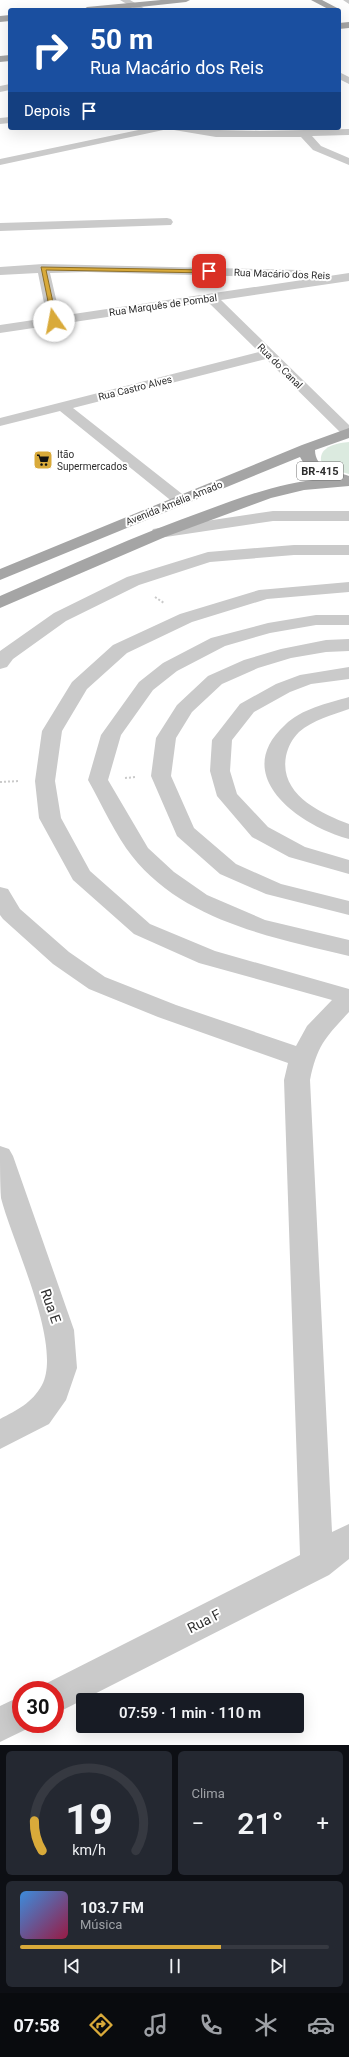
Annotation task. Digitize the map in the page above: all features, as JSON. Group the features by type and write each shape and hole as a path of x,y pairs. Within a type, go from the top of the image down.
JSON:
{"main road":[{"path":"110,8 186,0"},
{"path":"315,0 333,8"},
{"name":"Avenida Amélia Amado","path":"0,574 307,448 349,433"},
{"name":"BR-415","path":"307,448 306,456 309,464 317,470 349,480"},
{"name":"Avenida Amélia Amado","path":"0,603 159,532 266,494 304,485 349,480"}],"street":[{"path":"124,0 138,8"},
{"path":"0,162 153,130"},
{"path":"187,130 210,133 349,132"},
{"path":"303,133 317,148 349,162"},
{"path":"0,227 167,222"},
{"path":"43,268 54,321"},
{"name":"Rua Macário dos Reis","path":"0,270 43,268 178,270 349,277"},
{"name":"Rua Marquês de Pombal","path":"0,329 349,277"},
{"name":"Rua do Canal","path":"212,298 349,433"},
{"name":"Rua Castro Alves","path":"0,422 269,354"},
{"path":"62,406 180,500"},
{"path":"159,532 273,516 349,516"},
{"path":"0,662 6,655 60,617 132,581 208,558 294,550 349,550"},
{"path":"317,1564 297,1080 302,1058 316,1032 349,997 208,957 142,929 81,875 50,818 45,781 52,731 79,686 120,649 186,618 265,594 349,587"},
{"path":"349,620 316,620 268,628 218,642 170,666 146,686 111,735 98,780 140,852 166,877 199,900 258,926 349,948"},
{"path":"349,646 326,646 288,653 250,664 215,680 184,709 166,738 161,776 185,830 228,869 274,889 349,908"},
{"path":"349,673 307,679 283,688 247,708 222,740 220,771 227,796 260,832 297,852 349,867"},
{"path":"349,703 315,713 300,721 279,743 274,756 274,770 278,783 287,796 300,809 316,820 349,832"},
{"path":"0,894 11,914 61,958 97,983 167,1011 302,1058"},
{"name":"Rua E","path":"0,1156 59,1330 62,1368 55,1391 38,1414 0,1435"},
{"name":"Rua F","path":"64,1692 317,1564 349,1539"},
{"path":"0,1724 12,1718"}],"shaded area":[{"path":"349,442 349,474 334,470 321,461 323,452 330,446"}],"place":[{"name":"Itão Supermercados","path":"43,460"}],"route":[{"path":"54,321 43,268 209,271"}]}
